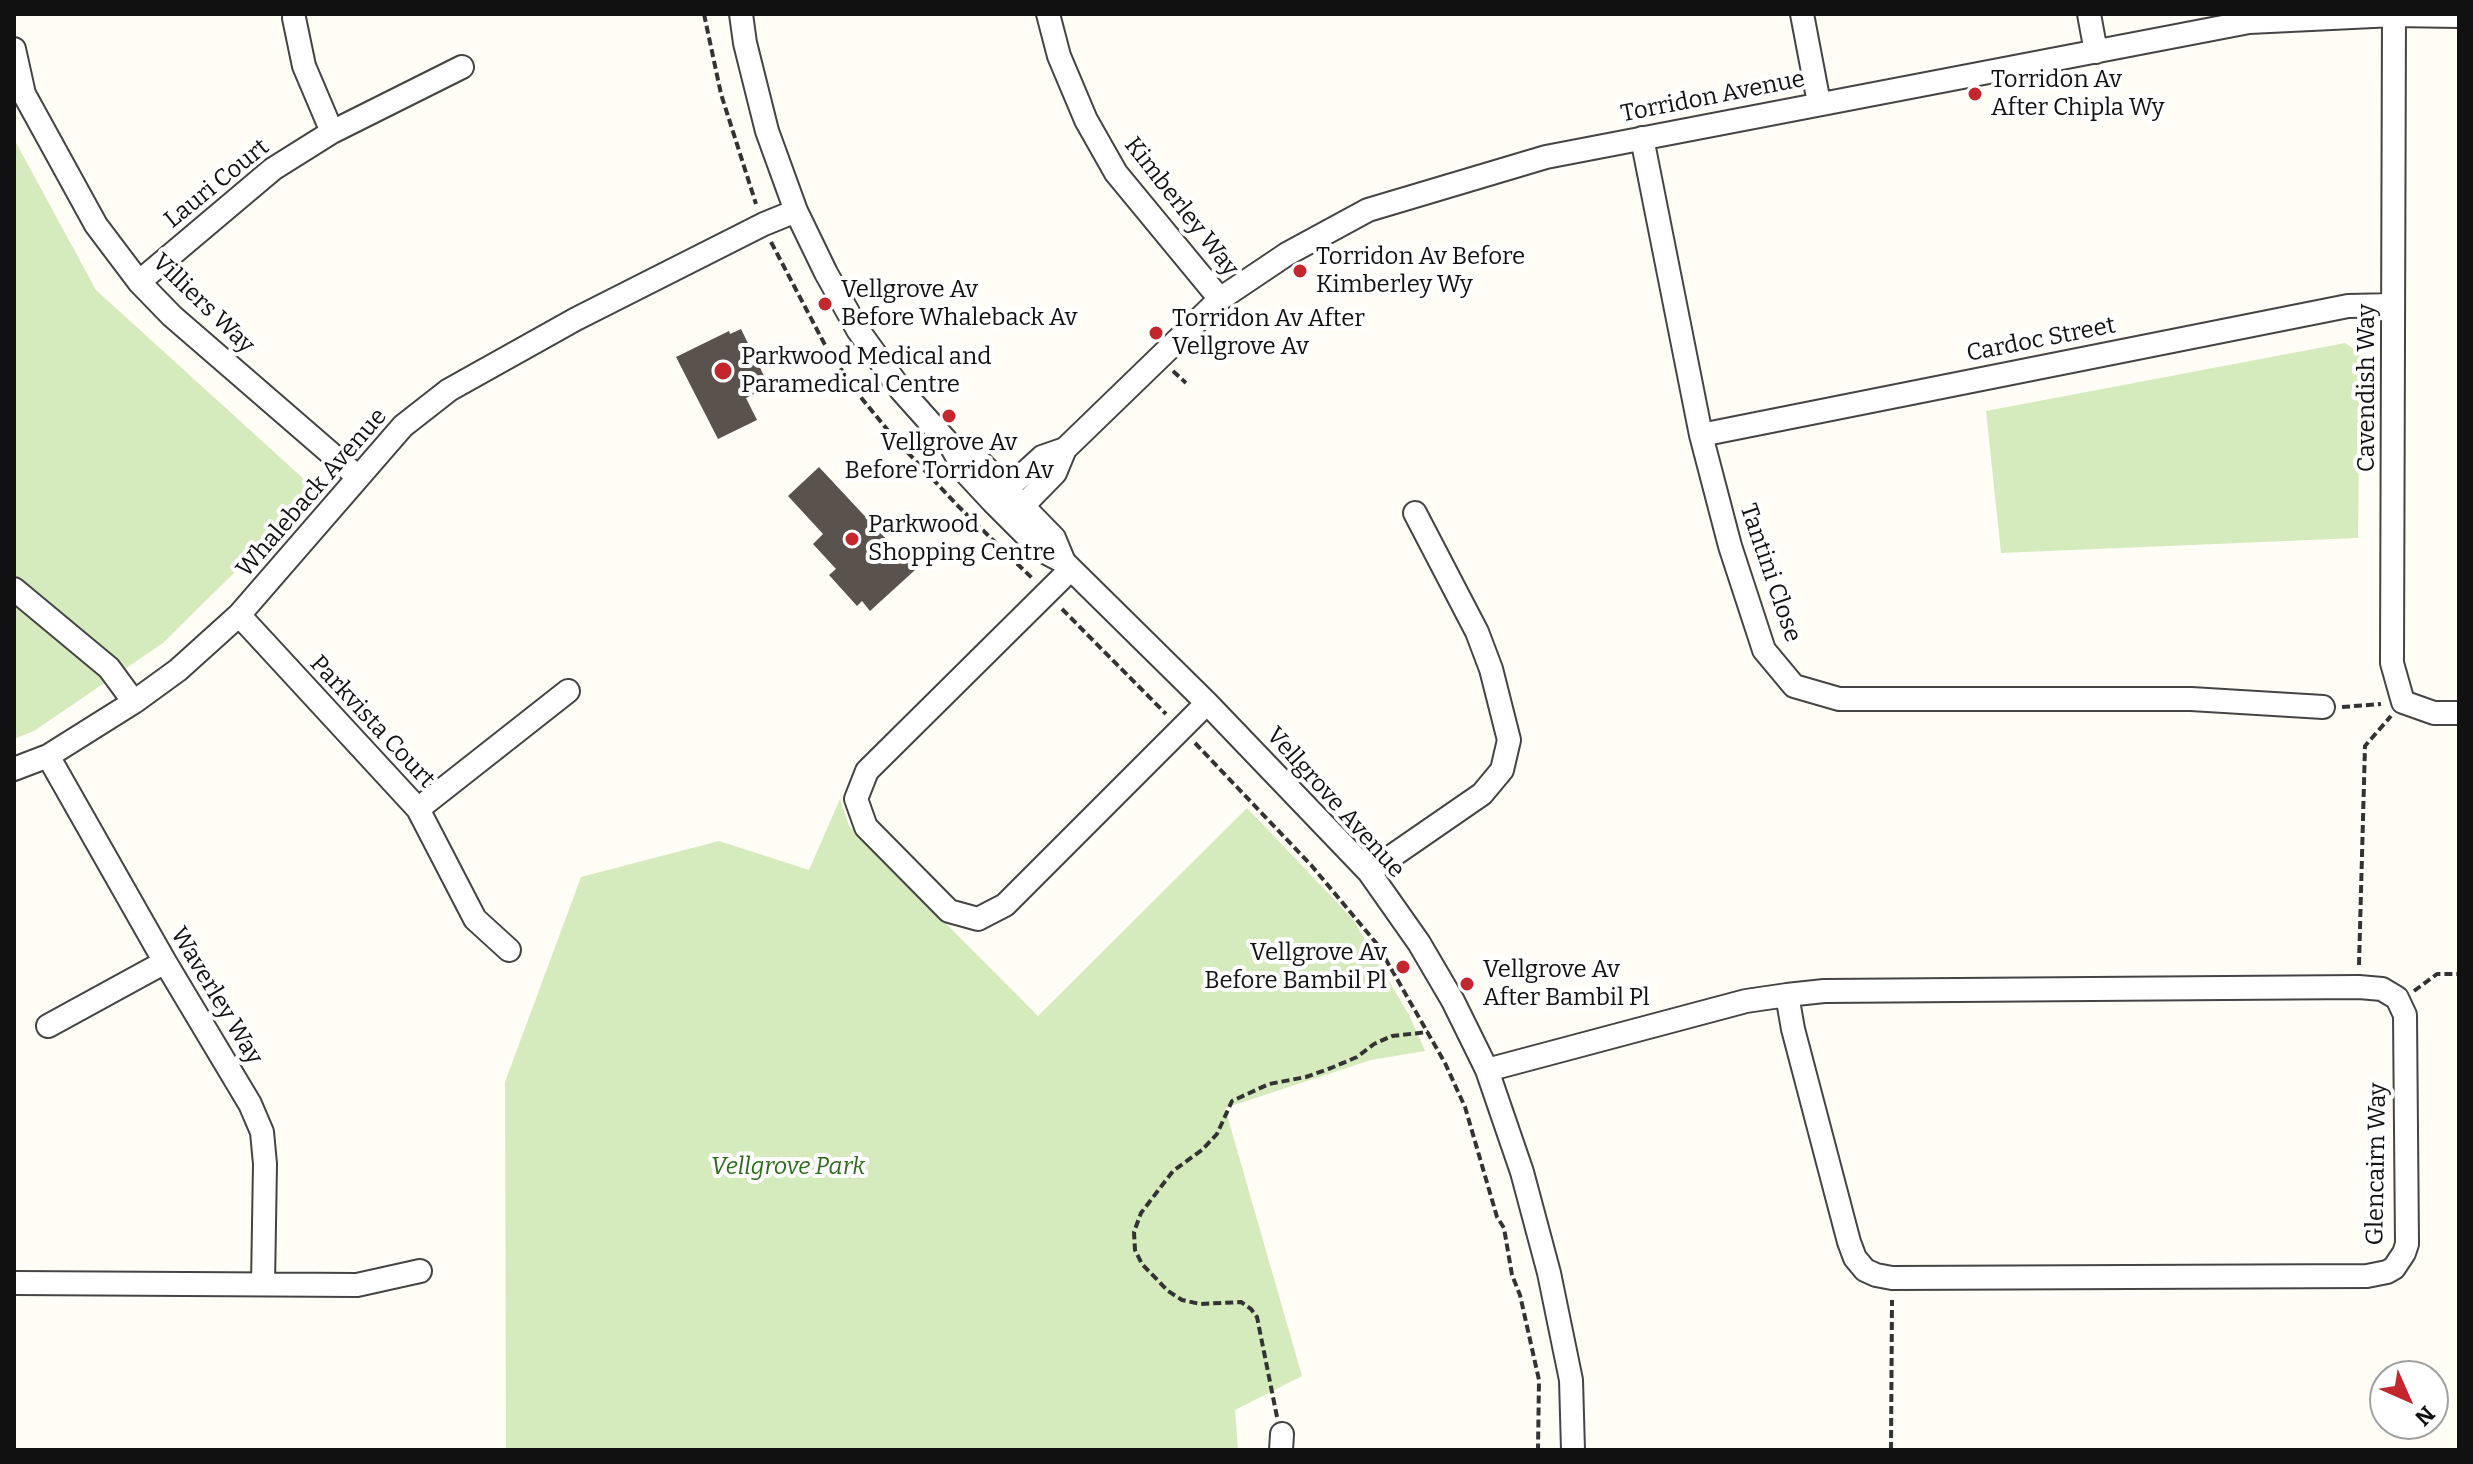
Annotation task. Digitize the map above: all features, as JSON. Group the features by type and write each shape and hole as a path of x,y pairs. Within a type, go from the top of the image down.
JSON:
{"street":[{"name":"Vellgrove Avenue","path":"741,14 767,131 796,211 858,330 901,390 951,446 966,473 1000,496 1016,512 1041,550 1068,566 1207,703 1369,872 1419,943 1453,1001 1487,1070 1522,1172 1549,1273 1571,1380 1573,1450"},
{"name":"Kimberley Way","path":"1048,14 1059,56 1080,107 1116,173 1220,299"},
{"path":"1802,14 1819,103"},
{"path":"2089,14 2096,52"},
{"name":"Torridon Avenue","path":"1016,512 1055,473 1065,449 1220,299 1287,254 1368,210 1546,157 2249,22 2394,15 2459,16"},
{"name":"Cavendish Way","path":"2394,15 2392,663 2403,702"},
{"path":"294,18 304,66 332,132"},
{"name":"Villiers Way","path":"14,49 24,94 96,225 139,282 172,316 358,477"},
{"name":"Lauri Court","path":"139,282 273,169 332,132 462,67"},
{"name":"Tantini Close","path":"1642,138 1701,435 1730,546 1764,650 1794,686 1839,699 2191,699 2323,707"},
{"name":"Whaleback Avenue","path":"14,769 48,756 134,702 178,670 239,615 403,426 449,390 576,319 764,224 796,211"},
{"name":"Cardoc Street","path":"1701,435 2348,306 2393,305"},
{"name":"Torridon Avenue","path":"1000,496 1042,457 1065,449"},
{"path":"1369,872 1482,794 1502,770 1509,740 1491,669 1477,632 1415,513"},
{"path":"1068,566 867,771 856,799 866,827 949,911 978,919 1005,905 1207,703"},
{"path":"14,589 109,668 134,702"},
{"name":"Parkvista Court","path":"239,615 418,809 475,919 509,950"},
{"path":"418,809 568,691"},
{"path":"2403,702 2434,713 2459,713"},
{"name":"Waverley Way","path":"48,756 250,1104 262,1132 265,1164 263,1284"},
{"path":"48,1026 165,962"},
{"path":"1487,1070 1746,1001 1824,991 2359,987 2387,991 2400,1002"},
{"name":"Glencairn Way","path":"1787,995 1793,1029 1849,1242 1855,1258 1865,1270 1892,1278 2351,1276 2387,1272 2400,1260 2407,1244 2405,1015 2400,1002"},
{"path":"14,1283 357,1285 420,1271"}],"path":[{"path":"2323,707 2403,702"},
{"path":"2359,987 2365,746 2403,702"},
{"path":"2400,1002 2437,974 2459,974"},
{"path":"1282,1442 1257,1317 1241,1302 1200,1304 1182,1300 1168,1291 1142,1264 1135,1250 1134,1232 1141,1213 1173,1171 1202,1150 1217,1134 1232,1101 1269,1084 1306,1077 1331,1068 1392,1036 1428,1032"},
{"path":"1473,1141 1482,1160 1497,1217 1504,1228 1512,1275 1520,1295 1539,1380 1538,1450"},
{"path":"1891,1450 1892,1278"}],"green space":[{"path":"14,139 96,290 317,491 163,643 34,731 14,739"},
{"path":"2345,343 2360,353 2358,538 2001,553 1986,411"},
{"name":"Vellgrove Park","path":"840,799 849,826 1038,1016 1247,808 1352,918 1409,1015 1425,1051 1371,1060 1225,1108 1302,1376 1235,1410 1238,1450 506,1450 505,1082 581,877 719,841 809,870"}],"building":[{"name":"Parkwood Medical and Paramedical Centre","path":"741,329 769,386 746,398 757,420 718,439 676,357 729,331 730,334"},
{"name":"Parkwood Shopping Centre","path":"819,467 915,570 870,611 862,601 857,606 829,575 836,569 813,544 823,534 788,496"}],"place":[{"name":"Torridon Av After Chipla Wy","path":"1975,94"},
{"name":"Torridon Av Before Kimberley Wy","path":"1300,271"},
{"name":"Vellgrove Av Before Whaleback Av","path":"825,304"},
{"name":"Torridon Av After Vellgrove Av","path":"1156,333"},
{"name":"Parkwood Medical and Paramedical Centre","path":"723,371"},
{"name":"Vellgrove Av Before Torridon Av","path":"949,416"},
{"name":"Parkwood Shopping Centre","path":"852,539"},
{"name":"Vellgrove Av Before Bambil Pl","path":"1403,967"},
{"name":"Vellgrove Av After Bambil Pl","path":"1467,984"}]}
